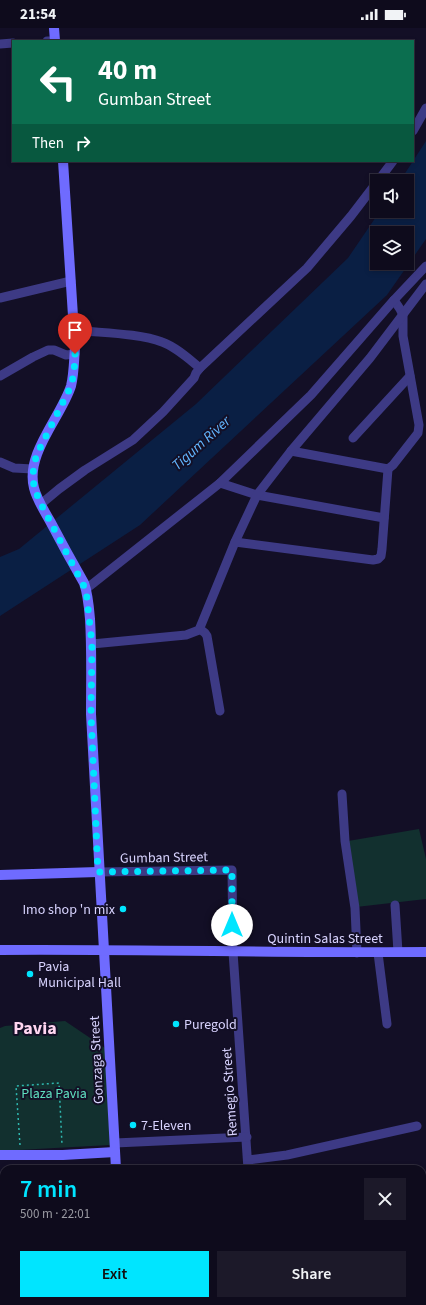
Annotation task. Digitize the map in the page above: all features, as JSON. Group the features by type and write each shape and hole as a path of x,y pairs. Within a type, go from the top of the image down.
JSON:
{"street":[{"path":"54,28 55,40"},
{"path":"0,44 12,43"},
{"path":"414,128 426,108"},
{"path":"63,162 74,330 74,374 70,388 39,450 33,469 34,488 43,508 85,586 220,484 311,396 394,300 426,266"},
{"path":"384,174 392,162"},
{"path":"43,508 58,489 132,440 163,412 194,378 200,368 307,268 352,216 370,192"},
{"path":"0,298 70,281"},
{"path":"92,644 186,635 200,629 235,542 257,495 291,451 370,358 403,315 422,295 426,284"},
{"path":"235,542 373,560 378,559 381,556 388,469 418,434 419,429 403,336 403,315 394,300"},
{"path":"74,330 137,336 162,342 184,354 200,368"},
{"path":"0,376 48,350 54,350 66,355 75,354"},
{"path":"353,438 410,376"},
{"path":"291,451 388,469"},
{"path":"0,462 14,468 33,469"},
{"path":"220,484 257,495 384,518"},
{"name":"Gonzaga Street","path":"85,586 92,644 91,714 98,872 104,949 116,1165"},
{"path":"200,629 207,636 220,711"},
{"path":"342,794 345,841 355,908 357,953"},
{"name":"Gumban Street","path":"0,875 232,870"},
{"name":"Remegio Street","path":"232,870 233,952 248,1164"},
{"path":"395,905 398,952"},
{"name":"Quintin Salas Street","path":"0,950 104,949 233,952 426,952"},
{"path":"378,952 387,1024"},
{"path":"248,1164 417,1126"},
{"path":"0,1155 63,1154 247,1137"}],"path":[{"path":"20,1155 16,1086 59,1083 63,1154"}],"green space":[{"path":"419,829 426,859 426,899 356,907 348,841"},
{"name":"Plaza Pavia","path":"65,1021 105,1048 110,1145 0,1151 0,1028 5,1026"}],"water":[{"name":"Tigum River","path":"426,141 426,239 414,256 414,226 370,226 370,270 404,270 387,295 140,525 0,616 0,557 19,549 196,404 348,258 375,218 414,218 414,174 405,174 412,162 414,162 414,159"}],"place":[{"name":"Imo shop 'n mix","path":"123,909"},
{"name":"Pavia Municipal Hall","path":"30,974"},
{"name":"Puregold","path":"176,1024"},
{"name":"7-Eleven","path":"133,1125"}],"district":[{"name":"Pavia","path":"35,1028"}],"route":[{"path":"75,354 74,374 70,388 39,450 34,463 33,475 34,488 41,504 84,583 89,607 92,644 91,714 98,872 232,870 232,925"}]}
